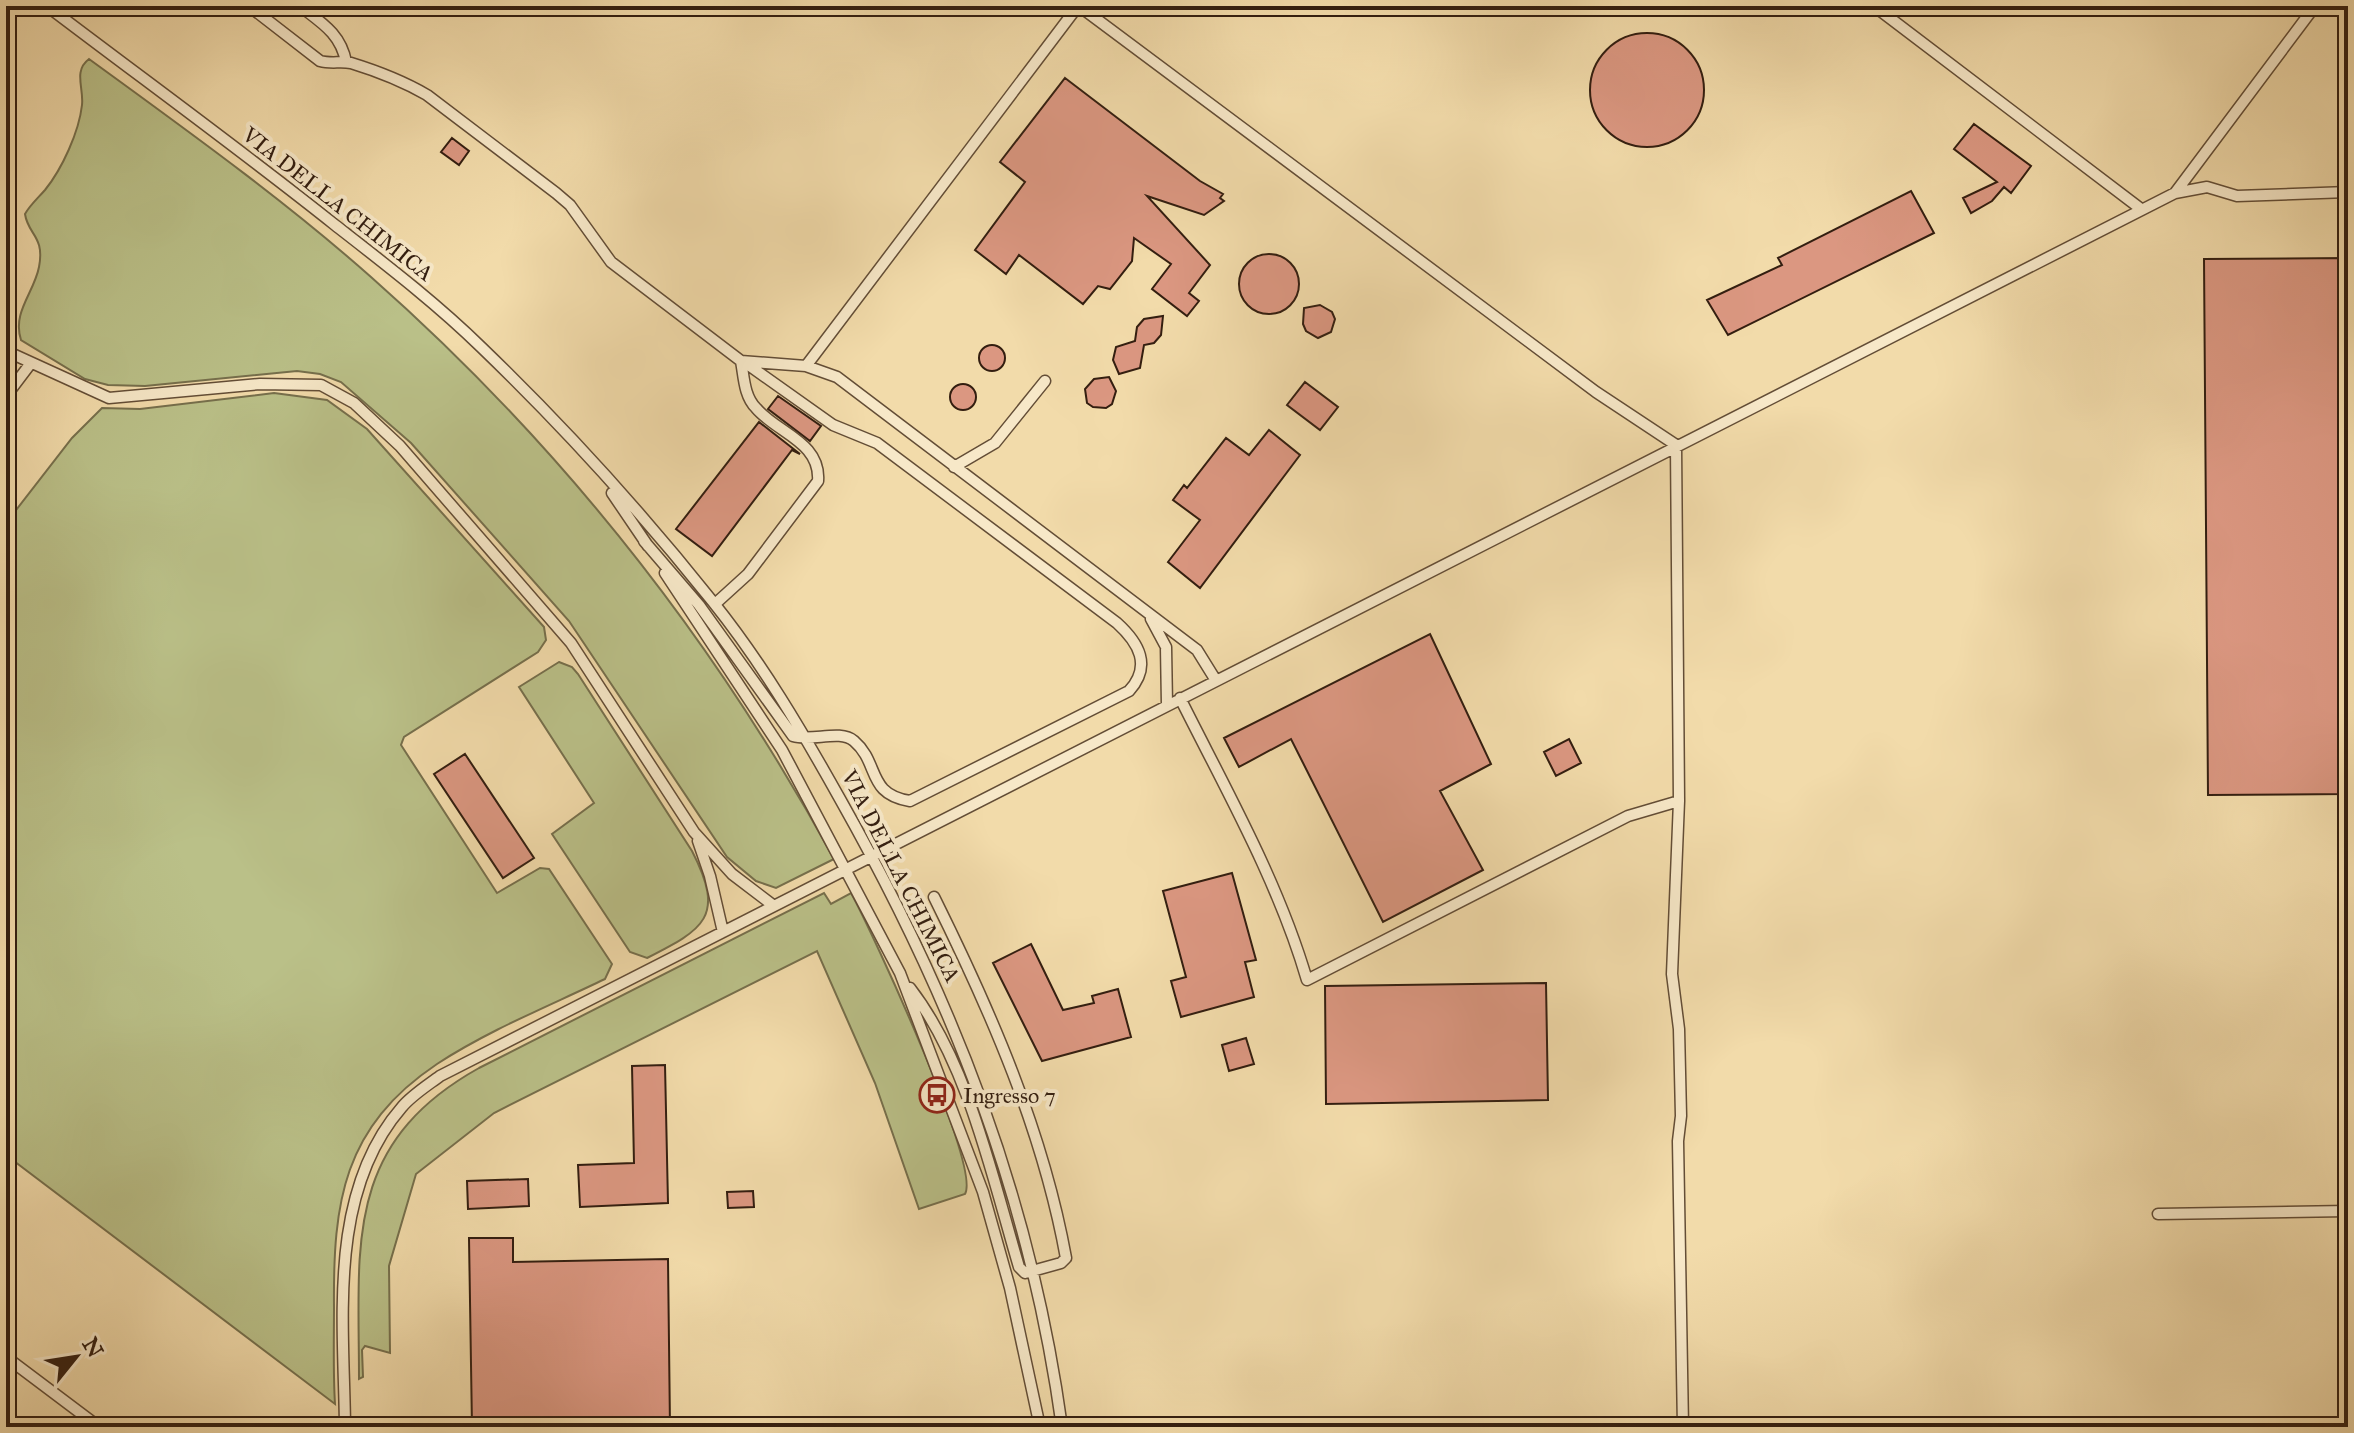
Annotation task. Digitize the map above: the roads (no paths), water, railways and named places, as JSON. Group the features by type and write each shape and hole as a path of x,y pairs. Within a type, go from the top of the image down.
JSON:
{"lane":[{"name":"VIA DELLA CHIMICA","path":"47,6 385,264 479,345 586,455 715,604 807,739 872,855 946,1010 1001,1153 1035,1270 1062,1427"},
{"path":"249,6 320,61 333,65 346,62 408,84 444,108 570,205 611,262 741,361 833,425 877,443 890,452 1117,623 1134,639 1142,661 1142,672 1129,691 910,801 889,796 880,787 854,741 841,735 807,739 793,736 699,605 644,541"},
{"path":"300,6 335,33 344,47 346,62"},
{"path":"806,366 1079,6 1596,392 1676,445"},
{"path":"1874,6 2141,209"},
{"path":"2175,193 2315,6"},
{"path":"345,1427 345,1249 357,1188 380,1140 402,1106 440,1076 2175,193 2207,187 2237,196 2348,192"},
{"path":"6,351 109,398 260,384 321,385 347,397 400,446 571,643 694,832 732,874 774,906"},
{"path":"741,361 806,366 837,377 1197,650 1215,679"},
{"path":"715,604 748,574 818,481 819,470 812,452 751,402 741,361"},
{"path":"6,396 31,363"},
{"path":"954,467 995,443 1045,381"},
{"path":"1676,445 1679,801 1672,974 1679,1029 1683,1427"},
{"name":"VIA DELLA CHIMICA","path":"586,455 763,718 900,973 983,1192 1010,1288 1040,1427"},
{"path":"1146,611 1166,647 1167,705"},
{"path":"1180,698 1265,868 1292,928 1307,980 1628,816 1679,801"},
{"path":"694,832 710,876 723,932"},
{"path":"900,973 933,1016 942,1036 979,1137 1019,1267 1025,1273 1061,1263 1066,1258 1049,1181 1005,1049 934,897"},
{"path":"2158,1214 2348,1211"},
{"path":"6,1357 99,1427"}],"place":[{"name":"Ingresso 7","path":"937,1095"}]}
